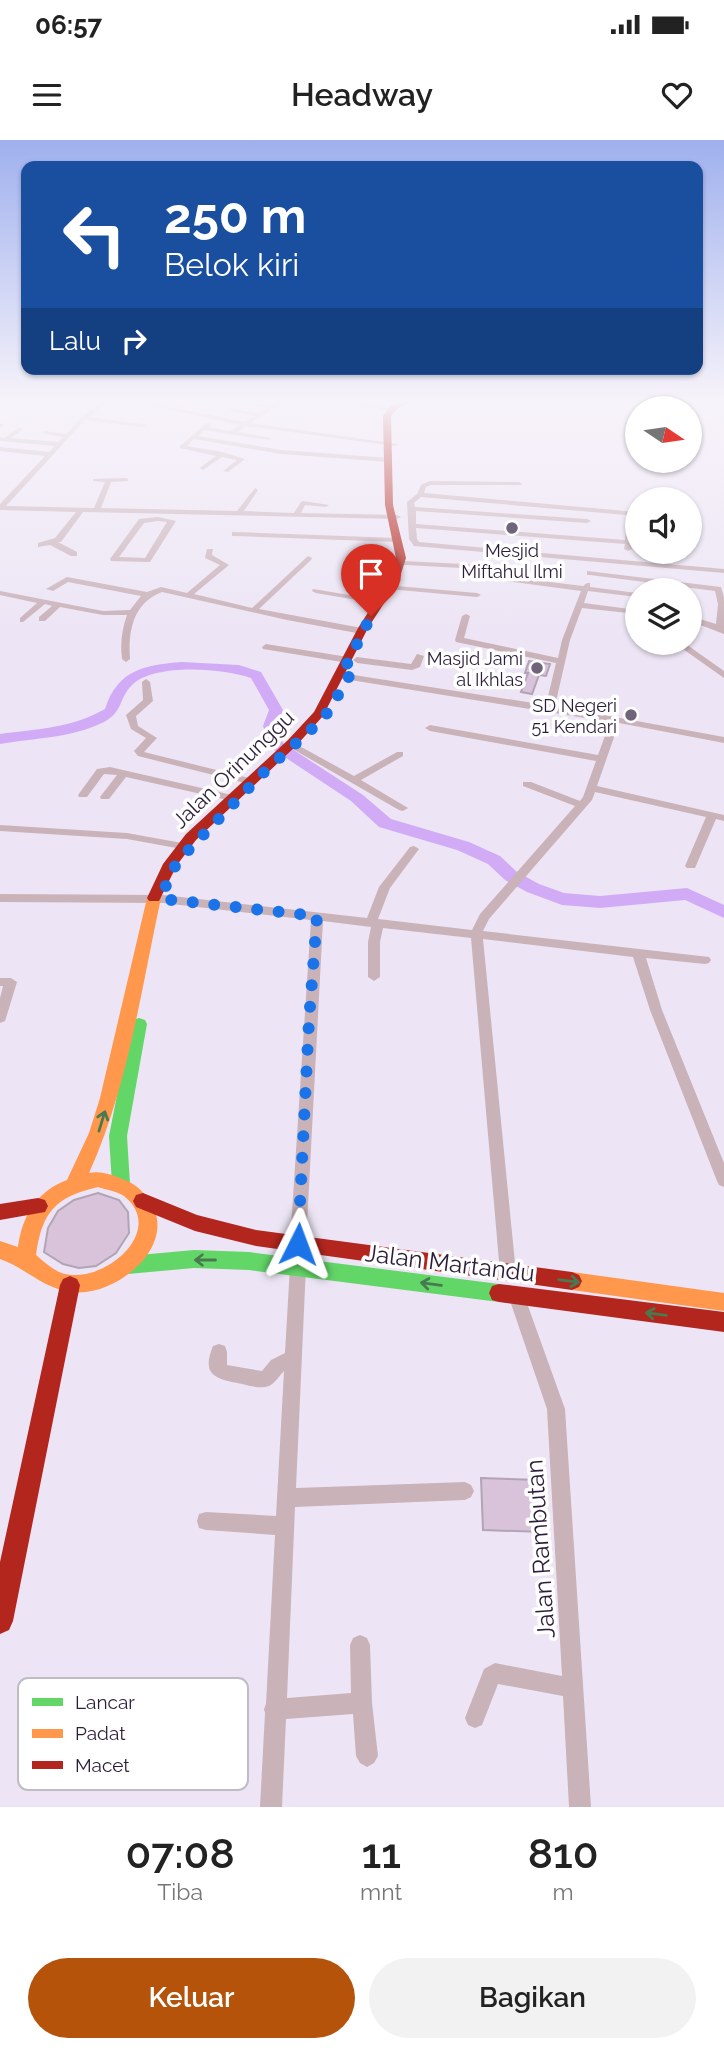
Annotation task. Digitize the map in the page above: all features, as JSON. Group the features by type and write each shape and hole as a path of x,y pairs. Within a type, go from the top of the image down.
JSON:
{"main road":[{"name":"Jalan Orinunggu","path":"349,668 362,631 406,563 403,543 394,517 391,478"},
{"name":"Jalan Orinunggu","path":"75,1184 98,1133 159,898 177,862 318,714 370,631 400,562 403,543"},
{"name":"Jalan Orinunggu","path":"121,1184 118,1136 121,1110 163,873 182,846 249,781 285,751"},
{"path":"0,1212 38,1206 64,1188 98,1180 132,1189 143,1202 149,1217 147,1240 128,1265 111,1277 91,1284 70,1285 52,1280 37,1271 26,1259 0,1250"},
{"name":"Jalan Martandu","path":"143,1202 167,1216 195,1225 298,1244 724,1302"},
{"path":"26,1259 30,1223 38,1206"},
{"name":"Jalan Martandu","path":"128,1265 214,1259 298,1266 724,1322"},
{"path":"0,1621 70,1285"}],"street":[{"path":"0,508 27,478"},
{"path":"95,480 126,480"},
{"path":"97,509 109,480"},
{"path":"421,495 423,486 430,483 519,484"},
{"path":"239,513 255,490"},
{"path":"403,543 415,526 412,499 421,495 625,513"},
{"path":"296,515 303,503 326,505"},
{"path":"0,508 97,509 160,515 239,513 394,517"},
{"path":"53,543 82,509"},
{"path":"412,509 587,521"},
{"path":"247,526 252,514"},
{"path":"160,515 172,521 147,560 114,559 142,521 160,515"},
{"path":"529,552 540,518"},
{"path":"415,526 625,542"},
{"path":"235,534 403,543 625,561"},
{"path":"41,545 53,543 74,554"},
{"path":"190,594 225,565 208,556 210,551"},
{"path":"254,610 308,558"},
{"path":"550,708 561,661 594,558"},
{"path":"406,563 502,568 500,576 506,579 625,594"},
{"path":"659,564 721,570 718,589 722,604 722,629 702,622"},
{"path":"590,573 625,578"},
{"path":"50,589 67,579 149,595"},
{"path":"10,584 0,593 108,614 132,612"},
{"path":"702,588 718,589"},
{"path":"126,659 125,636 132,612 149,595 161,589 362,631"},
{"path":"316,592 477,595"},
{"path":"23,620 44,601"},
{"path":"42,619 59,604"},
{"path":"218,614 232,604"},
{"path":"580,605 625,611"},
{"path":"71,619 82,608"},
{"path":"466,616 459,640 561,661"},
{"path":"266,647 349,668 724,740"},
{"path":"696,655 724,675"},
{"path":"349,668 412,667 417,665 420,656"},
{"path":"146,682 148,701 131,715 134,727 152,738 139,751 141,754 249,781"},
{"path":"508,1273 476,933 484,917 582,805 593,788 615,720"},
{"path":"430,727 601,759"},
{"path":"285,751 355,779 403,808"},
{"path":"355,779 400,754"},
{"path":"83,795 101,771 110,770 232,798"},
{"path":"105,797 124,773"},
{"path":"527,784 582,805"},
{"path":"593,788 724,818"},
{"path":"691,866 712,815"},
{"path":"0,828 127,836 182,846"},
{"path":"374,977 374,923 385,887 414,849"},
{"path":"0,898 159,898 705,960"},
{"path":"298,1244 317,916"},
{"path":"638,953 656,1010 724,1181"},
{"path":"0,982 11,982 0,1018"},
{"path":"271,1807 298,1266"},
{"name":"Jalan Rambutan","path":"516,1295 556,1409 580,1807"},
{"path":"219,1352 218,1369 221,1372 255,1380 266,1378 276,1366 292,1358"},
{"path":"285,1498 465,1491"},
{"path":"206,1521 284,1526"},
{"path":"360,1645 367,1756"},
{"path":"475,1718 491,1676 495,1673 573,1688"},
{"path":"274,1709 362,1703"}],"building":[{"path":"529,661 550,664 546,676 539,675 532,694 521,692"},
{"path":"98,1193 119,1200 128,1212 129,1233 116,1253 96,1266 79,1268 63,1264 44,1252 48,1228 58,1211 74,1200"},
{"path":"481,1478 540,1480 544,1532 483,1530"}],"waterway":[{"path":"0,739 71,729 98,719 112,711 118,692 129,680 144,672 182,666 238,669"},
{"path":"239,669 256,675 276,710 270,726 276,745 357,798 385,823 463,846 494,860 511,876 533,888 562,899 600,902 687,894 724,912"}],"traffic: fast":[{"path":"121,1184 118,1136 139,1024"},
{"path":"128,1265 194,1259 249,1261 499,1293"}],"traffic: slow":[{"path":"75,1184 98,1133 109,1098 154,898"},
{"path":"98,1179 130,1190 145,1210 148,1228 143,1245 131,1260 97,1281 77,1284 57,1281 26,1259 32,1226 45,1203 54,1195 66,1188 98,1179"},
{"path":"0,1250 26,1259"},
{"path":"572,1281 724,1302"}],"traffic: jam":[{"path":"154,898 170,864 191,837 292,743 319,713 363,628 394,580 401,558 389,505 388,478"},
{"path":"143,1201 195,1223 256,1238 572,1281"},
{"path":"0,1212 38,1206"},
{"path":"0,1621 70,1285"},
{"path":"499,1293 724,1322"}],"place":[{"name":"Mesjid Miftahul Ilmi","path":"512,528"},
{"name":"Masjid Jami al Ikhlas","path":"537,668"},
{"name":"SD Negeri 51 Kendari","path":"631,715"}],"route":[{"path":"298,1244 317,916 163,899 166,885 177,862 278,758 324,718 349,677 341,676 371,616"}]}
